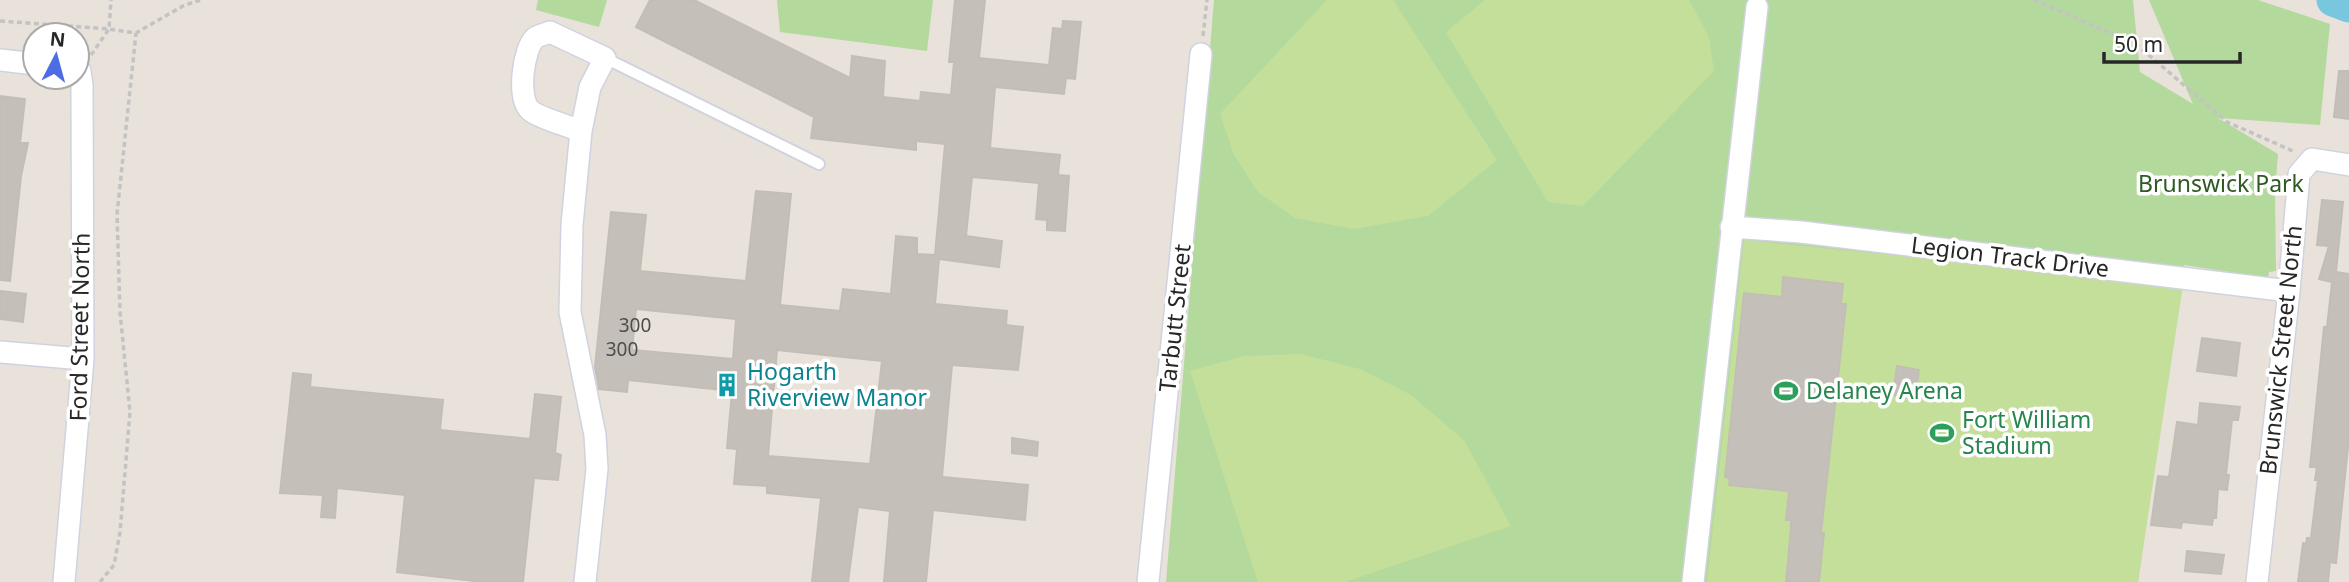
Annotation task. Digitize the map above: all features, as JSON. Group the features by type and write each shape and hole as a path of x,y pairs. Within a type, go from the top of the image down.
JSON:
{"street":[{"path":"1693,582 1757,8"},
{"path":"581,131 531,111 525,101 522,84 529,46 536,36 550,32 605,58 590,87 581,131 572,225 570,312 595,435 597,469 585,582"},
{"name":"Tarbutt Street","path":"1148,582 1201,54"},
{"path":"0,60 21,62"},
{"name":"Ford Street North","path":"65,582 83,359 79,91"},
{"path":"2312,159 2349,165"},
{"name":"Brunswick Street North","path":"2257,582 2299,174 2312,159"},
{"name":"Legion Track Drive","path":"1731,226 1801,232 2289,291"},
{"path":"0,352 83,359"}],"lane":[{"path":"605,58 819,164"}],"path":[{"path":"91,54 109,29 111,0"},
{"path":"0,21 136,33 183,6 200,0"},
{"path":"1201,54 1207,0"},
{"path":"2034,0 2136,44 2227,122 2312,159"},
{"path":"100,582 114,565 116,554 130,412 120,312 117,214 136,33"}],"green space":[{"path":"538,0 607,0 599,27 536,10"},
{"path":"777,0 933,0 927,51 780,32"},
{"name":"Brunswick Park","path":"1214,0 2133,0 2140,72 2193,104 2149,0 2258,0 2330,24 2320,125 2218,118 2278,154 2275,193 2276,271 2269,272 2268,278 2184,265 2138,582 1166,582"},
{"path":"1327,0 1393,0 1497,160 1428,216 1354,229 1295,218 1258,192 1234,155 1220,114"},
{"path":"1485,0 1689,0 1709,37 1714,71 1583,206 1548,202 1446,32"},
{"name":"Fort William Stadium","path":"1744,240 2183,285 2138,582 1707,582"},
{"path":"1301,354 1360,369 1411,395 1464,440 1511,526 1345,582 1258,582 1190,371 1244,356"}],"building":[{"path":"650,0 694,0 850,78 852,56 885,61 883,97 920,101 921,92 951,95 954,62 949,62 955,0 985,0 979,58 1049,65 1053,28 1062,29 1063,21 1081,22 1075,79 1066,78 1064,94 995,87 990,148 1060,155 1058,175 1069,176 1065,231 1047,230 1047,220 1036,219 1039,183 972,177 966,236 1002,241 999,267 939,259 935,304 1007,311 1006,325 1023,327 1018,370 952,365 942,477 1028,485 1025,520 933,510 926,582 884,582 890,511 858,507 848,582 812,582 821,498 767,493 767,486 734,484 737,449 727,448 732,391 628,380 627,392 599,389 595,367 611,212 646,215 640,271 746,281 756,191 791,194 780,305 840,311 843,289 891,294 896,236 917,238 917,254 935,255 945,144 916,141 916,150 811,138 814,117 636,27","holes":["636,309 736,319 733,359 632,350","777,350 882,361 870,464 768,456"]},
{"path":"2339,71 2349,71 2349,119 2334,117"},
{"path":"0,96 25,99 20,143 28,143 21,176 10,281 0,280"},
{"path":"2322,200 2343,202 2336,272 2349,274 2349,437 2336,563 2330,562 2328,582 2298,582 2303,543 2306,544 2307,538 2311,538 2318,480 2315,480 2317,467 2310,467 2324,327 2327,327 2332,282 2319,279 2329,246 2317,245"},
{"name":"Delaney Arena","path":"1783,277 1843,284 1841,304 1846,304 1821,533 1824,533 1819,582 1786,582 1791,528 1791,520 1786,520 1789,491 1729,485 1730,478 1725,477 1744,293 1782,297"},
{"path":"0,291 26,294 23,322 0,319"},
{"path":"2202,338 2240,343 2236,376 2197,371"},
{"path":"1897,366 1919,370 1915,399 1893,395"},
{"path":"293,373 311,375 310,387 443,400 440,430 530,439 535,394 561,397 555,453 561,455 558,480 534,478 523,582 483,582 397,572 405,495 337,488 335,518 321,517 323,495 280,493"},
{"path":"2200,403 2240,407 2238,420 2232,420 2227,490 2218,489 2216,518 2213,518 2212,525 2182,522 2181,528 2151,525 2158,476 2169,477 2177,422 2198,425"},
{"path":"1012,438 1038,442 1037,456 1012,453"},
{"path":"2187,551 2224,555 2221,574 2185,571"}],"waterway":[{"path":"2333,0 2349,6"}],"place":[{"name":"Hogarth Riverview Manor","path":"727,385"},
{"name":"Delaney Arena","path":"1786,391"},
{"name":"Fort William Stadium","path":"1942,433"}]}
